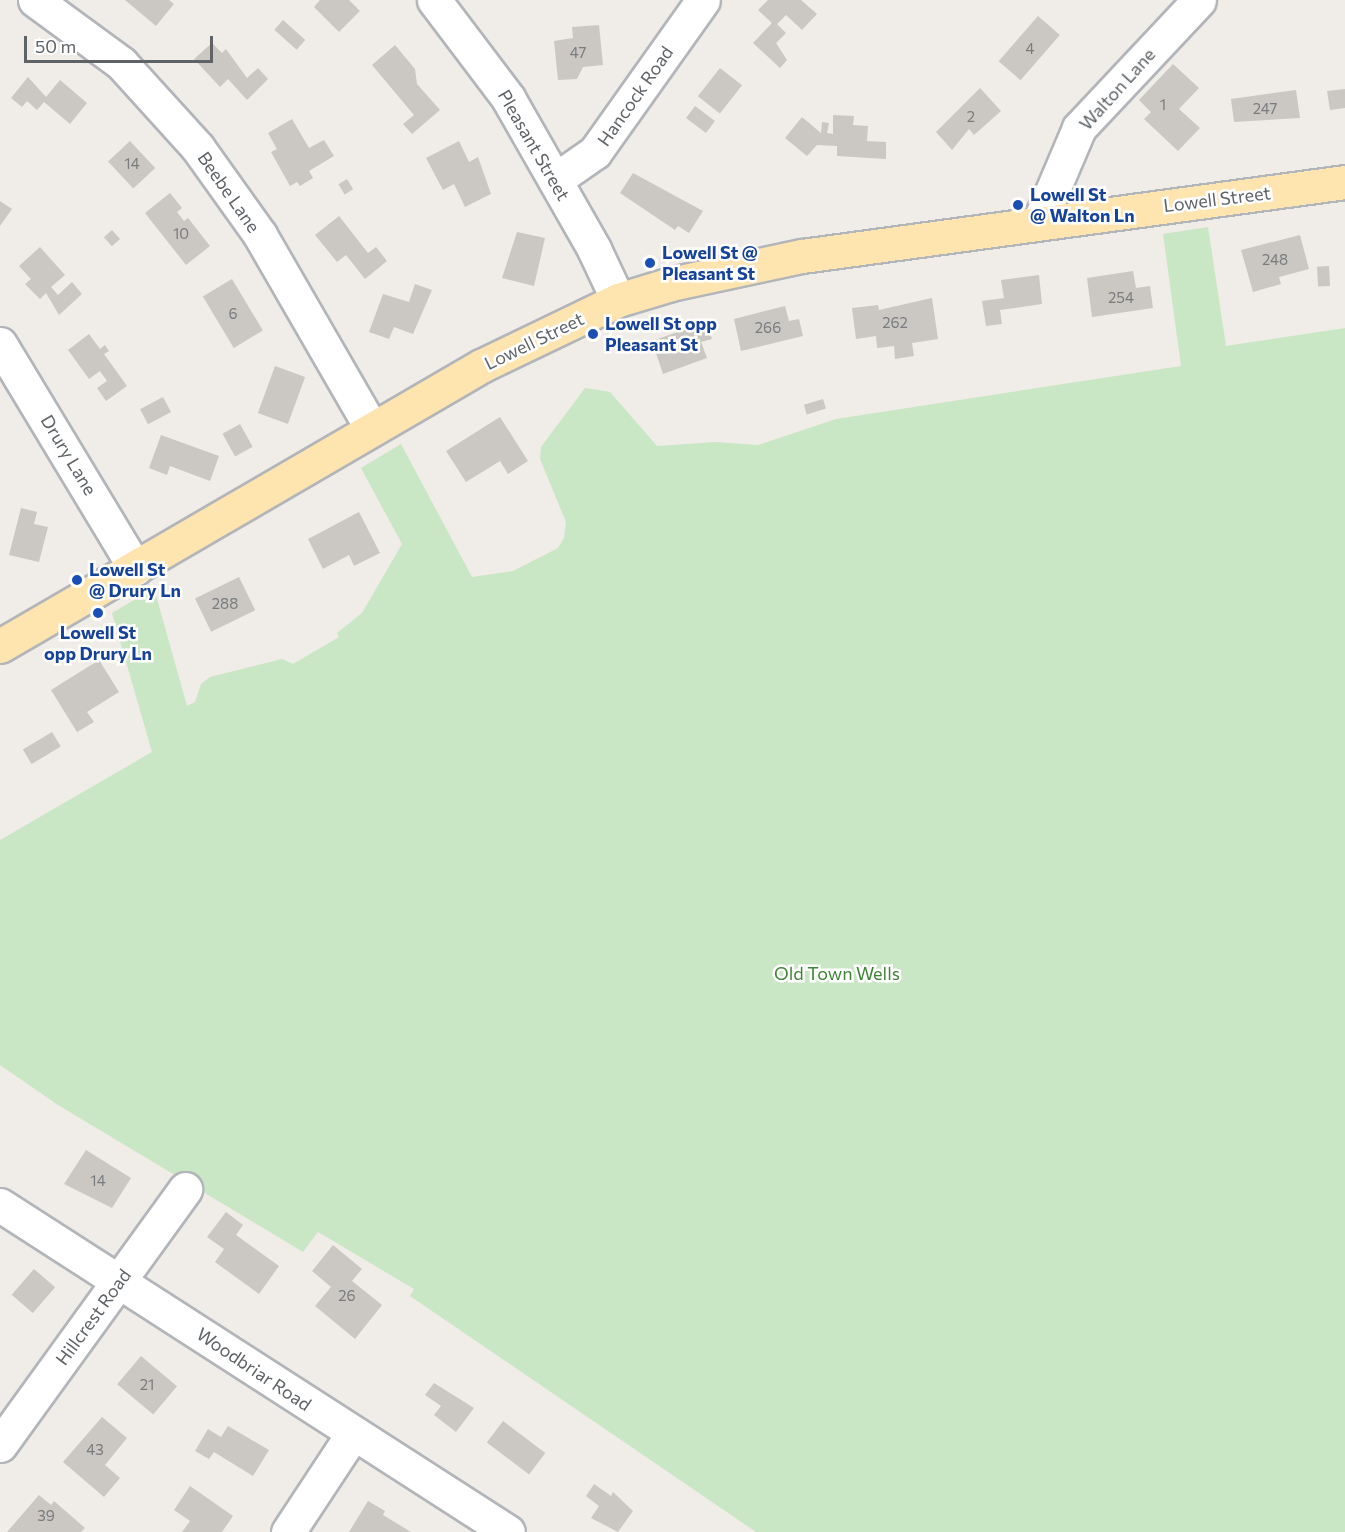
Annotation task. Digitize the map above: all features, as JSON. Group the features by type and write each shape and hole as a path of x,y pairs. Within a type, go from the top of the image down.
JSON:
{"main road":[{"name":"Lowell Street","path":"0,646 482,366 618,300 671,284 802,256 1345,182"}],"street":[{"name":"Beebe Lane","path":"35,0 121,63 198,148 260,235 372,429"},
{"name":"Pleasant Street","path":"434,0 482,59 555,180 618,300"},
{"name":"Hancock Road","path":"555,180 595,152 703,0"},
{"name":"Walton Lane","path":"1040,222 1079,128 1199,0"},
{"name":"Drury Lane","path":"0,344 135,568"},
{"name":"Hillcrest Road","path":"0,1445 184,1189"},
{"name":"Woodbriar Road","path":"0,1205 119,1280 352,1434 508,1532"},
{"path":"288,1532 352,1434"}],"green space":[{"name":"Old Town Wells","path":"1208,227 1226,346 1345,328 1345,1532 756,1532 410,1296 414,1289 318,1232 303,1252 58,1105 0,1065 0,840 152,752 112,613 154,588 187,706 195,702 201,684 210,677 282,659 293,664 339,637 337,633 362,613 402,544 361,468 401,444 472,577 513,571 558,548 564,538 566,522 540,459 541,447 585,388 610,392 657,446 715,442 758,445 836,419 1181,366 1163,234"}],"building":[{"path":"125,0 169,0 174,4 156,26"},
{"path":"320,0 349,0 360,11 339,32 314,7"},
{"path":"768,0 801,0 817,14 802,30 786,15 777,24 786,33 776,43 787,60 780,68 753,43 772,23 758,10"},
{"path":"1038,16 1060,35 1021,80 999,61"},
{"path":"283,20 305,40 297,50 274,30"},
{"path":"599,25 603,65 583,67 577,79 558,80 554,41 573,38 572,27"},
{"path":"212,43 222,53 226,49 247,78 258,68 268,79 247,100 228,79 220,87 194,59"},
{"path":"395,45 415,69 417,84 440,110 412,134 403,124 414,115 372,65"},
{"path":"1173,64 1199,88 1179,109 1200,128 1178,151 1144,119 1151,112 1139,100"},
{"path":"720,68 742,85 720,114 698,96"},
{"path":"28,77 46,97 60,80 87,103 70,124 44,102 37,110 27,101 22,107 11,98"},
{"path":"980,88 1001,111 974,135 969,129 952,150 936,132"},
{"path":"1345,89 1345,108 1330,110 1327,91"},
{"path":"1296,90 1300,118 1234,122 1231,99"},
{"path":"695,106 715,121 706,133 686,118"},
{"path":"833,115 854,116 853,125 868,126 867,141 886,142 886,159 837,156 837,146 817,145 807,156 785,138 802,117 821,133 822,122 829,123 827,133 833,134"},
{"path":"292,119 309,148 324,140 334,156 309,171 313,178 300,186 297,182 290,186 271,152 277,149 268,133"},
{"path":"130,141 155,168 133,189 108,161"},
{"path":"459,141 469,162 478,157 491,194 465,207 454,184 443,190 426,158"},
{"path":"633,173 703,211 689,233 678,226 675,230 620,193"},
{"path":"347,179 353,189 345,194 338,184"},
{"path":"170,193 182,208 177,212 184,221 188,218 210,246 186,265 145,213"},
{"path":"0,201 12,209 0,226"},
{"path":"339,216 368,253 376,247 387,261 365,279 346,255 337,262 315,235"},
{"path":"112,230 120,239 112,246 104,237"},
{"path":"517,232 545,238 534,286 502,278"},
{"path":"1300,235 1309,269 1279,277 1281,284 1253,292 1241,250"},
{"path":"40,247 65,275 51,287 58,295 72,282 82,294 59,315 46,293 40,299 25,284 31,279 19,266"},
{"path":"1329,266 1330,286 1318,287 1317,267"},
{"path":"1133,271 1136,288 1150,286 1153,308 1092,317 1087,278"},
{"path":"1039,275 1042,304 1000,310 1002,324 986,326 982,301 1004,298 1001,280"},
{"path":"232,279 263,330 234,348 203,297"},
{"path":"415,284 432,290 413,334 394,327 389,339 369,332 383,294 409,302"},
{"path":"932,298 938,339 912,343 914,356 895,359 894,346 877,348 876,336 856,339 852,308 878,305 879,310"},
{"path":"785,306 789,321 799,319 803,336 741,351 734,319"},
{"path":"706,322 712,339 701,342 707,358 663,374 652,341"},
{"path":"89,334 100,349 105,345 109,351 104,354 127,386 106,401 97,388 107,381 100,371 89,379 68,350"},
{"path":"275,366 305,377 288,424 258,413"},
{"path":"163,397 171,412 148,424 140,409"},
{"path":"823,399 826,409 807,414 804,405"},
{"path":"500,417 528,461 508,474 500,461 466,482 446,451"},
{"path":"240,424 253,447 235,456 223,434"},
{"path":"161,435 219,456 210,481 170,466 167,475 149,468"},
{"path":"21,508 37,512 34,524 48,527 39,562 9,555"},
{"path":"359,512 380,553 354,566 349,555 323,569 308,539"},
{"path":"239,577 255,610 211,632 195,598"},
{"path":"99,660 119,692 87,712 94,722 77,732 51,690"},
{"path":"52,732 61,747 32,764 23,750"},
{"path":"86,1150 131,1178 112,1208 64,1184"},
{"path":"226,1212 243,1225 236,1235 279,1266 259,1294 215,1262 224,1249 207,1237"},
{"path":"333,1245 362,1269 352,1281 382,1305 355,1339 315,1306 331,1287 312,1271"},
{"path":"34,1269 55,1287 33,1313 12,1295"},
{"path":"141,1356 177,1386 153,1415 117,1384"},
{"path":"434,1383 474,1408 456,1432 434,1415 441,1406 425,1395"},
{"path":"102,1417 127,1438 105,1465 120,1478 104,1497 63,1462"},
{"path":"503,1421 545,1453 529,1474 487,1443"},
{"path":"228,1426 269,1450 253,1476 214,1452 209,1459 195,1451 208,1429 221,1437"},
{"path":"594,1484 611,1496 613,1492 633,1511 618,1532 591,1518 599,1506 586,1496"},
{"path":"190,1486 233,1516 222,1532 182,1532 190,1521 174,1510"},
{"path":"39,1495 51,1505 54,1501 85,1528 81,1532 7,1532"},
{"path":"368,1501 385,1511 383,1515 411,1532 349,1532"}],"place":[{"name":"Lowell St @ Walton Ln","path":"1018,205"},
{"name":"Lowell St @ Pleasant St","path":"650,263"},
{"name":"Lowell St opp Pleasant St","path":"593,334"},
{"name":"Lowell St @ Drury Ln","path":"77,580"},
{"name":"Lowell St opp Drury Ln","path":"98,613"}]}
